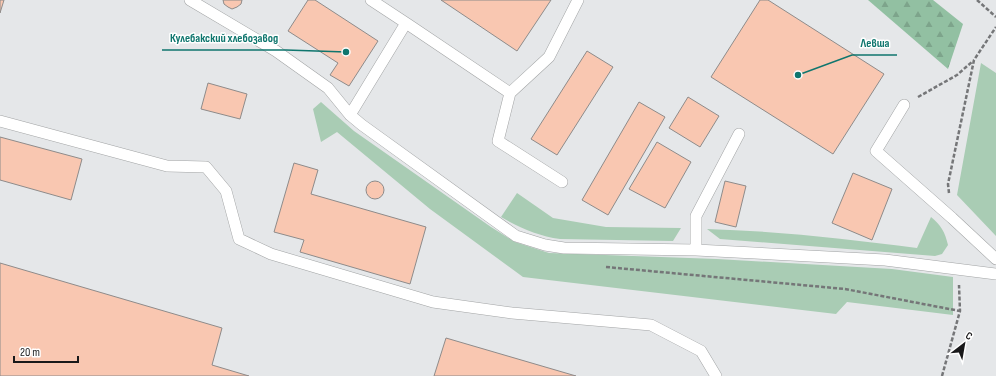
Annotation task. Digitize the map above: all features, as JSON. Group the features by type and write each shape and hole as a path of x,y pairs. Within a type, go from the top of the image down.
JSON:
{"lane":[{"path":"190,0 276,51 328,88 350,114 368,130 516,236 545,245 564,248 696,250 885,260 996,274"},
{"path":"371,0 510,93"},
{"path":"562,182 498,141 510,93 549,57 578,0"},
{"path":"350,114 406,23"},
{"path":"904,105 876,150 996,258"},
{"path":"0,121 167,166 206,167 226,192 239,239 271,254 433,302 512,313 651,325 701,351 716,376"},
{"path":"696,250 696,216 739,134"}],"path":[{"path":"977,0 996,17"},
{"path":"904,105 957,75 974,60 996,27"},
{"path":"952,218 948,184 974,60"},
{"path":"942,376 960,310 959,269"}],"green space":[{"path":"868,0 933,0 963,24 948,69"},
{"path":"981,63 996,73 996,236 957,195"},
{"path":"321,102 354,131 491,227 515,242 549,253 717,259 892,269 953,277 953,315 847,302 836,314 523,277 430,209 337,132 321,142 313,109"},
{"path":"517,193 553,218 606,227 681,228 673,241 552,238 515,225 501,217"},
{"path":"931,217 942,229 948,245 942,254 935,256 720,239 707,229 812,236 917,248"}],"building":[{"path":"0,0 4,0 0,13"},
{"path":"223,0 242,0 241,4 232,9 224,4"},
{"path":"308,0 315,0 378,41 349,86 330,75 338,63 288,31"},
{"path":"441,0 551,0 517,51"},
{"path":"760,0 768,0 884,74 833,154 711,77"},
{"path":"587,51 613,67 557,155 531,139"},
{"path":"208,83 247,94 240,119 201,109"},
{"path":"688,97 719,116 700,147 669,128"},
{"path":"639,102 665,117 608,215 582,200"},
{"path":"0,137 82,159 71,200 0,180"},
{"path":"657,142 691,162 665,208 629,189"},
{"path":"294,163 318,170 311,194 426,227 410,284 300,252 304,240 274,232"},
{"path":"853,173 892,189 872,240 832,223"},
{"path":"375,181 381,184 384,190 381,196 375,199 369,196 366,190 369,184"},
{"path":"725,181 746,186 736,227 715,222"},
{"path":"0,263 222,328 212,365 249,376 0,376"},
{"path":"446,338 576,376 434,376"}],"place":[{"name":"Кулебакский хлебозавод","path":"346,52"},
{"name":"Левша","path":"798,75"}]}
